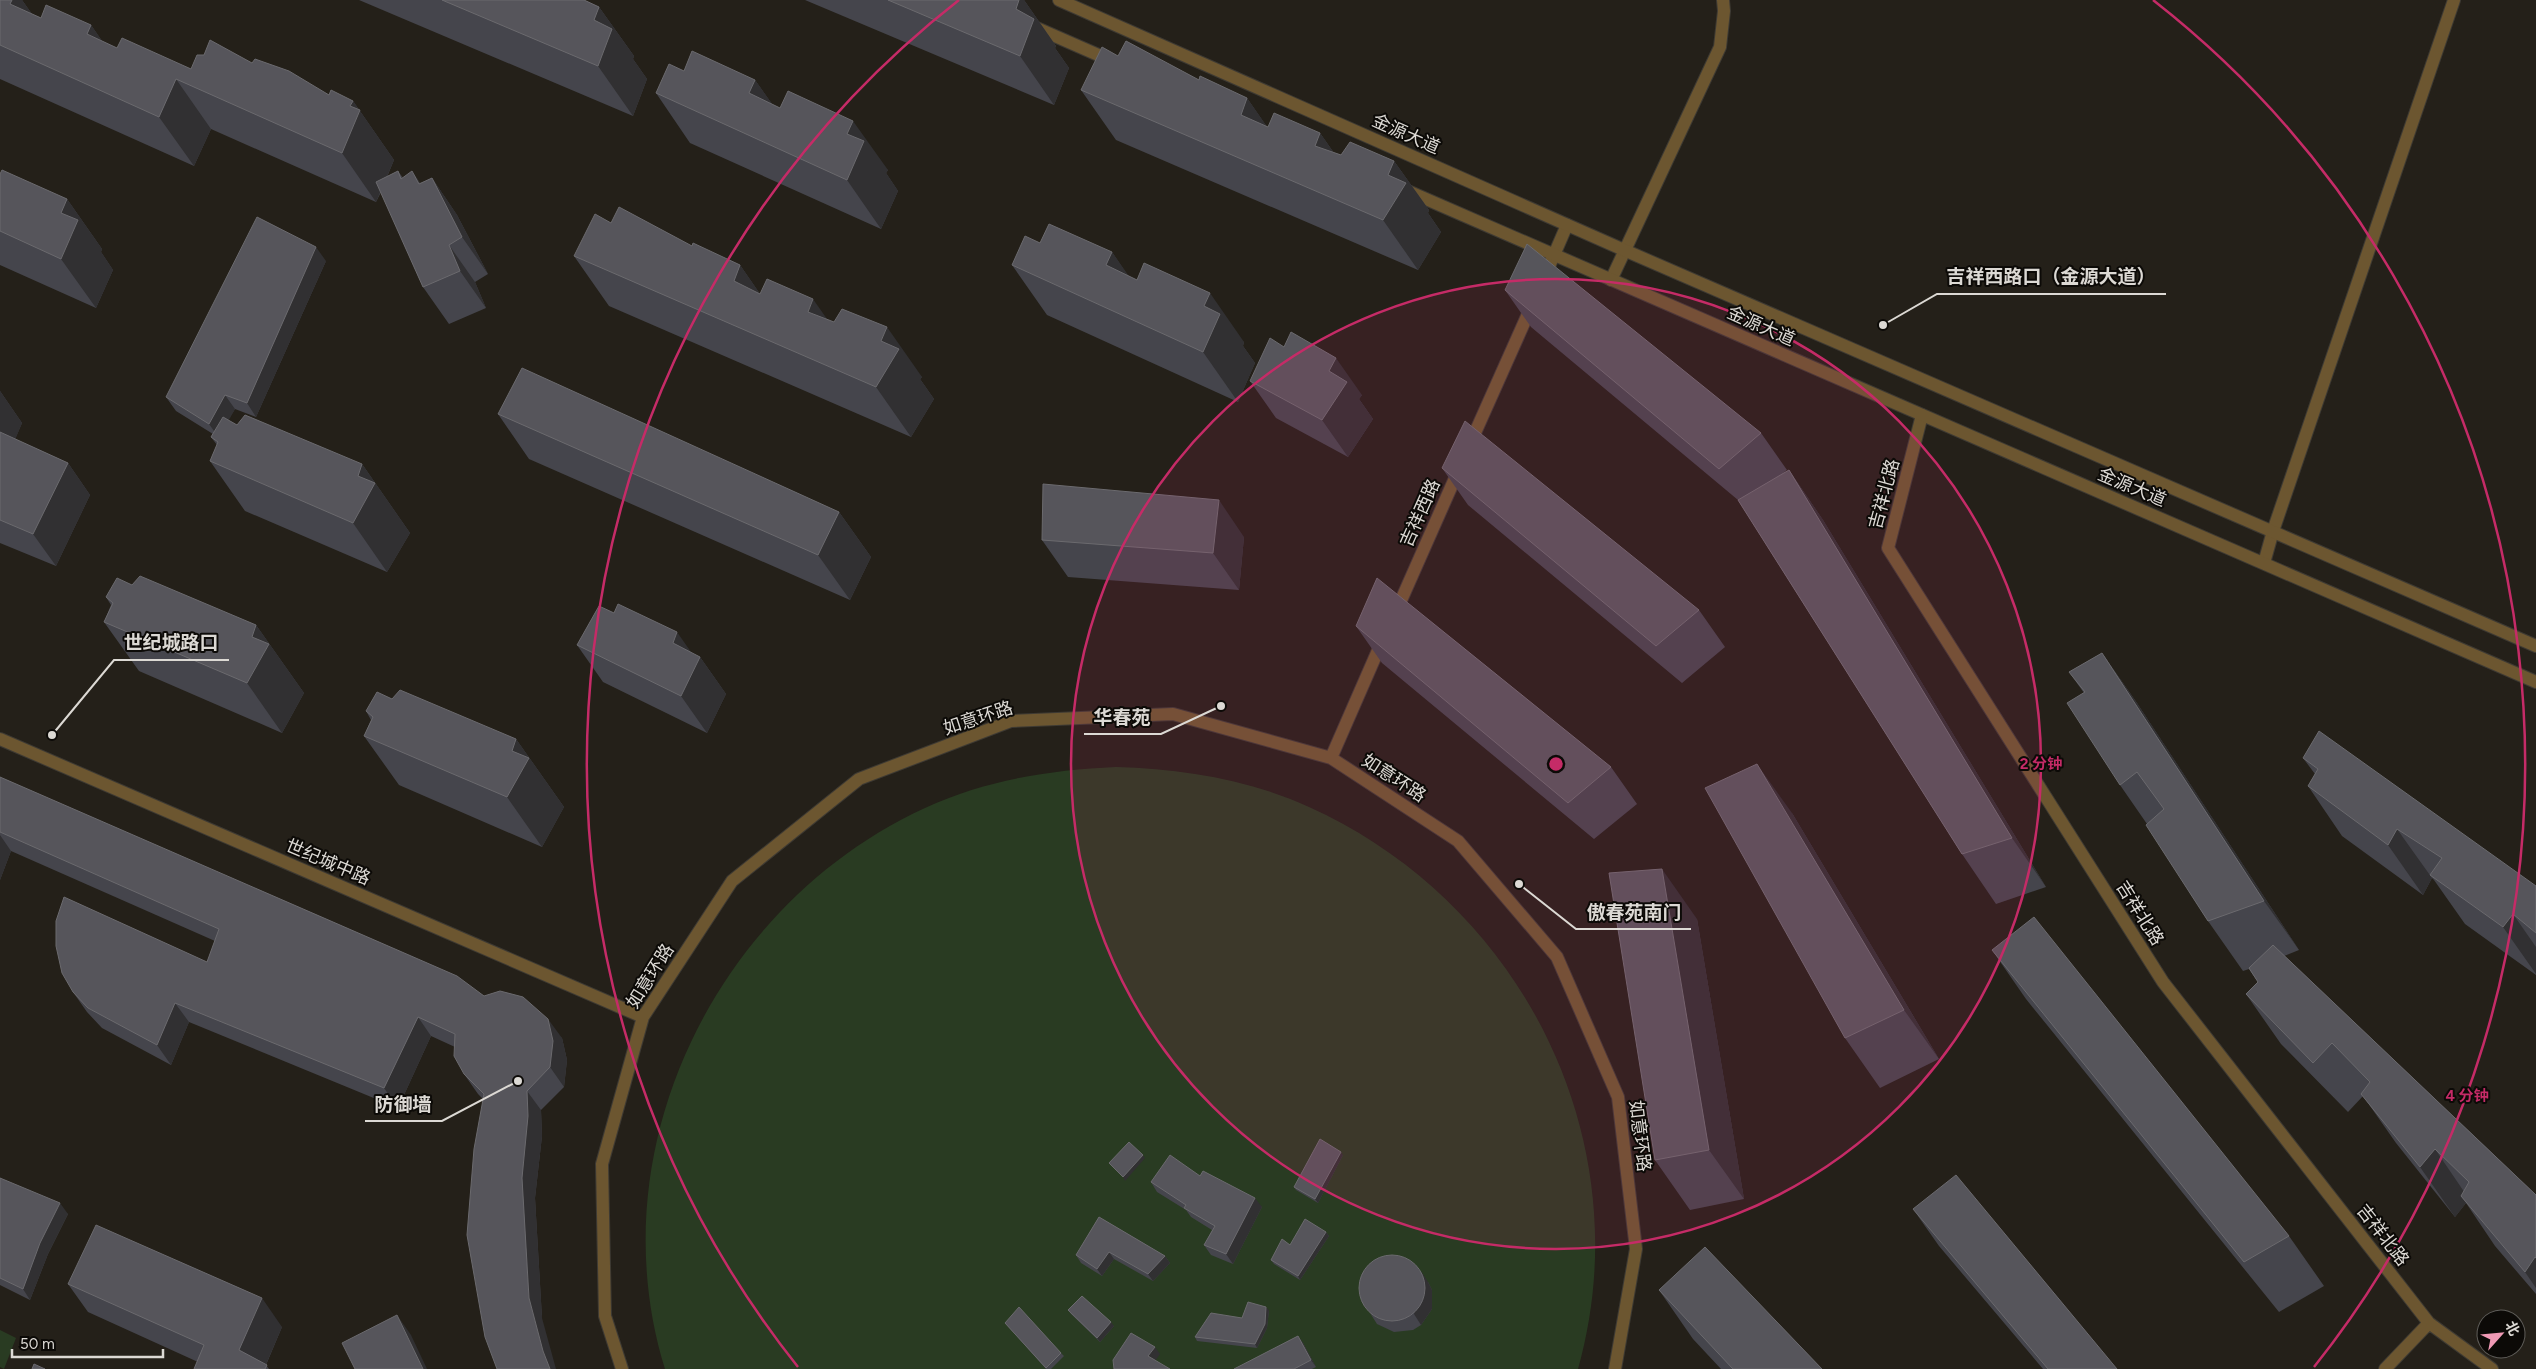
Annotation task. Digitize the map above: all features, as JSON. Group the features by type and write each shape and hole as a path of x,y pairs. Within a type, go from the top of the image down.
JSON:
{"street":[{"name":"金源大道","path":"1059,0 1624,250 2536,646"},
{"path":"1611,280 1720,47 1724,11 1723,0"},
{"path":"2264,563 2273,531 2454,0"},
{"path":"1018,20 1127,68"},
{"name":"金源大道","path":"1390,183 2536,682"},
{"name":"吉祥西路","path":"1330,758 1567,225"},
{"name":"吉祥北路","path":"1922,415 1888,548 2163,982 2429,1323 2492,1369"},
{"name":"如意环路","path":"622,1369 605,1316 602,1164 643,1017 732,881 858,779 1011,721 1173,714 1330,758 1458,841 1557,957 1618,1097 1636,1249 1615,1369"},
{"name":"世纪城中路","path":"0,739 643,1017"},
{"path":"2384,1369 2429,1323"}],"green space":[{"path":"1116,767 1165,770 1214,777 1262,789 1309,807 1384,849 1450,903 1505,967 1547,1038 1577,1116 1593,1198 1594,1283 1578,1369 665,1369 648,1285 647,1201 662,1119 692,1041 734,969 787,905 852,850 925,808 971,790 1018,778 1091,768"},
{"path":"0,1330 16,1338 4,1369 0,1367"}],"building":[{"path":"0,0 12,0 10,4 41,18 46,5 91,25 87,34 117,48 122,38 191,69 197,55 204,55 210,40 252,63 255,59 289,71 329,95 331,90 353,101 350,106 360,110 342,153 176,79 159,117 0,45"},
{"path":"442,0 584,0 599,7 594,20 612,29 598,66"},
{"path":"888,0 1019,0 1016,9 1034,19 1020,56"},
{"path":"1126,41 1199,80 1200,76 1247,98 1241,115 1268,127 1274,113 1320,133 1315,146 1341,155 1350,142 1394,161 1388,175 1406,183 1383,220 1081,90 1102,47 1118,56"},
{"path":"692,51 755,80 749,93 780,108 788,91 853,121 847,134 864,141 847,180 656,93 669,64 684,71"},
{"path":"2,170 67,199 61,213 78,220 61,259 0,231 0,174"},
{"path":"398,171 401,179 412,171 419,184 432,178 462,237 449,245 460,271 423,287 376,182"},
{"path":"619,207 692,246 693,243 740,265 734,281 760,294 767,279 813,299 808,312 834,322 842,309 887,327 881,341 899,349 876,387 574,256 595,214 611,223"},
{"path":"257,217 316,247 247,403 225,395 209,424 166,397"},
{"path":"1049,224 1112,252 1106,265 1137,280 1144,263 1210,293 1204,306 1220,314 1203,352 1012,265 1025,236 1040,243"},
{"path":"1527,244 1761,433 1719,469 1505,290"},
{"path":"1291,332 1336,358 1329,371 1347,382 1322,420 1250,381 1270,338 1284,347"},
{"path":"522,368 839,512 818,555 498,414"},
{"path":"245,415 362,464 358,476 375,483 353,523 210,461 218,442 211,437 223,417 237,425"},
{"path":"1465,421 1699,610 1656,646 1442,468"},
{"path":"0,432 68,463 33,534 0,520"},
{"path":"1789,470 2012,838 1962,854 1738,500"},
{"path":"1043,484 1219,500 1213,553 1042,540"},
{"path":"140,576 256,625 252,637 269,644 247,683 104,622 113,603 106,597 117,578 132,585"},
{"path":"1377,578 1611,767 1568,803 1356,626"},
{"path":"618,604 677,632 673,643 700,657 681,696 577,645 599,606 614,613"},
{"path":"2102,653 2264,901 2208,921 2146,825 2164,809 2137,772 2120,785 2067,703 2085,692 2069,672"},
{"path":"400,690 516,739 512,751 529,758 507,797 364,736 373,717 366,711 377,692 392,699"},
{"path":"2319,731 2536,886 2536,933 2513,914 2503,927 2430,875 2442,858 2397,829 2388,845 2308,786 2318,769 2303,758"},
{"path":"1757,764 1904,1010 1845,1038 1705,788"},
{"path":"0,777 457,976 484,996 500,991 523,997 548,1019 553,1041 550,1067 527,1091 528,1116 522,1178 529,1298 543,1351 550,1369 497,1369 485,1337 467,1235 474,1149 484,1094 464,1074 454,1056 455,1034 418,1017 384,1088 175,1003 157,1045 88,1008 73,992 62,973 56,946 56,921 64,897 207,962 219,929 0,832"},
{"path":"1662,869 1709,1150 1655,1160 1609,873"},
{"path":"2034,917 2289,1236 2244,1262 1992,950"},
{"path":"2273,945 2536,1195 2536,1258 2525,1272 2461,1196 2469,1182 2435,1149 2420,1167 2361,1094 2370,1082 2332,1043 2313,1063 2246,994 2258,982 2249,968"},
{"path":"1320,1139 1341,1152 1315,1199 1294,1187"},
{"path":"1129,1142 1143,1155 1123,1177 1109,1163"},
{"path":"1170,1155 1200,1176 1203,1171 1255,1198 1226,1254 1204,1245 1215,1226 1184,1208 1186,1205 1151,1182"},
{"path":"1956,1175 2117,1369 2048,1369 1913,1209"},
{"path":"0,1178 60,1203 40,1243 23,1289 0,1278"},
{"path":"1099,1217 1165,1256 1148,1274 1109,1252 1097,1269 1076,1255"},
{"path":"1305,1219 1326,1232 1298,1276 1271,1260 1282,1239 1290,1245"},
{"path":"96,1225 262,1298 239,1350 267,1365 265,1369 194,1369 204,1345 68,1284"},
{"path":"1705,1247 1822,1369 1733,1369 1659,1290"},
{"path":"1392,1255 1405,1258 1415,1265 1422,1275 1425,1288 1422,1301 1415,1311 1405,1318 1392,1321 1379,1318 1369,1311 1362,1301 1359,1288 1362,1275 1369,1265 1379,1258"},
{"path":"1082,1296 1111,1322 1097,1338 1068,1310"},
{"path":"1248,1302 1266,1307 1265,1324 1255,1344 1195,1337 1211,1313 1242,1318"},
{"path":"1019,1307 1061,1353 1046,1368 1005,1323"},
{"path":"397,1315 423,1369 355,1369 342,1343"},
{"path":"1131,1333 1155,1347 1148,1356 1170,1369 1114,1369 1113,1360"},
{"path":"1298,1336 1311,1360 1294,1369 1234,1369"},
{"path":"34,1364 45,1369 32,1369"}],"place":[{"name":"吉祥西路口（金源大道）","path":"1883,325"},
{"name":"华春苑","path":"1221,706"},
{"name":"世纪城路口","path":"52,735"},
{"name":"傲春苑南门","path":"1519,884"},
{"name":"防御墙","path":"518,1081"}]}
